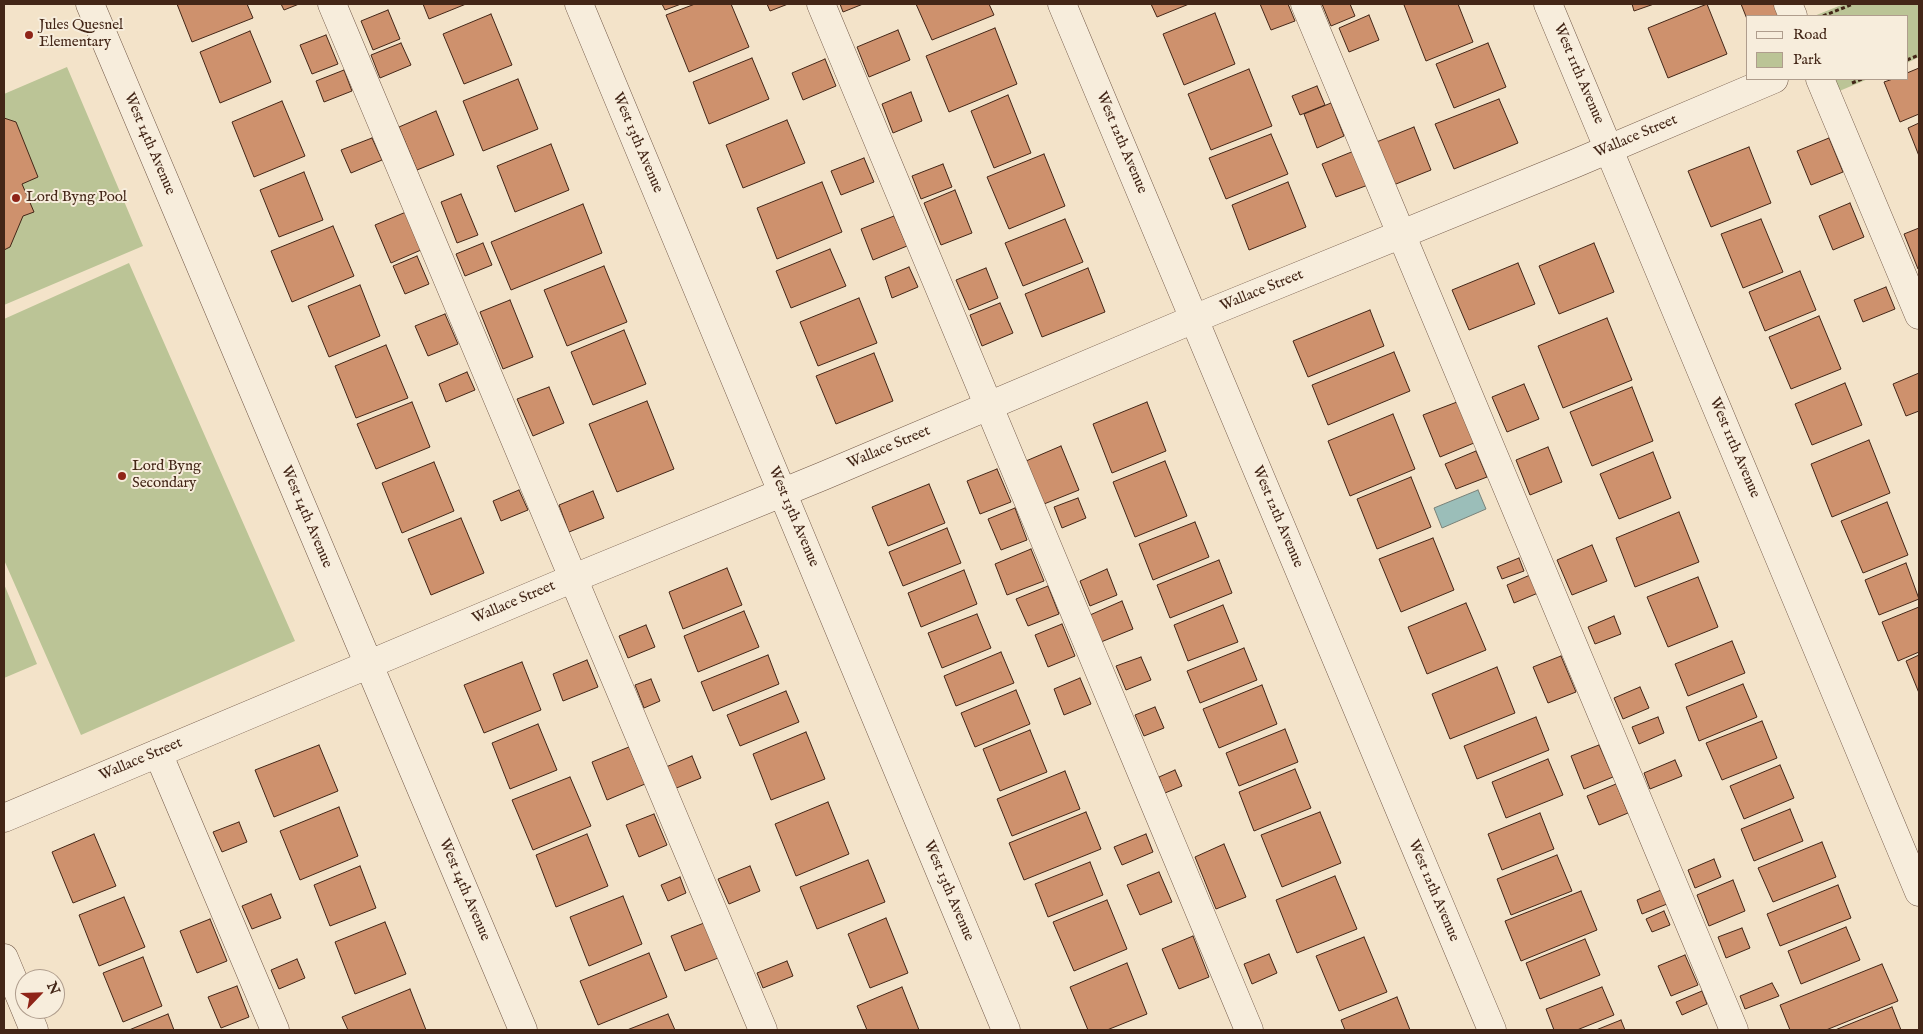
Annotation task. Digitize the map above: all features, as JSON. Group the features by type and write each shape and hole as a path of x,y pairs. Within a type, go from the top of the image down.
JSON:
{"street":[{"name":"West 14th Avenue","path":"90,4 523,1030"},
{"path":"332,4 763,1030"},
{"name":"West 13th Avenue","path":"579,4 1006,1030"},
{"path":"821,4 1249,1030"},
{"name":"West 12th Avenue","path":"1062,4 1492,1030"},
{"path":"1305,4 1734,1030"},
{"name":"West 11th Avenue","path":"1548,4 1919,892"},
{"name":"Wallace Street","path":"4,818 1194,319 1609,149 1772,80"},
{"path":"1820,80 1919,315"},
{"path":"158,753 275,1030"},
{"path":"4,958 34,1030"}],"path":[{"path":"1826,15 1853,4"}],"green space":[{"path":"1844,4 1919,4 1919,57 1908,62 1908,15 1816,15"},
{"name":"Lord Byng Pool","path":"67,67 143,246 4,305 4,94"},
{"path":"1831,80 1866,80 1837,92"},
{"name":"Lord Byng Secondary","path":"129,263 295,641 81,735 4,560 4,319"},
{"path":"4,584 37,664 4,678"}],"water":[{"path":"1478,490 1486,509 1442,528 1434,508"}],"building":[{"path":"177,4 247,4 253,18 192,42"},
{"path":"281,4 299,4 284,10"},
{"path":"423,4 466,4 429,19"},
{"path":"662,4 681,4 665,10"},
{"path":"695,4 731,4 749,47 689,72 666,15"},
{"path":"767,4 788,4 770,11"},
{"path":"840,4 863,4 843,12"},
{"path":"916,4 989,4 994,15 932,40"},
{"path":"1151,4 1189,4 1157,17"},
{"path":"1260,4 1288,4 1295,21 1271,30"},
{"path":"1322,4 1350,4 1355,16 1331,26"},
{"path":"1458,4 1473,42 1426,61 1404,5"},
{"path":"1632,4 1654,4 1634,11"},
{"path":"1707,4 1727,54 1668,78 1648,28"},
{"path":"1741,4 1775,4 1780,15 1746,15"},
{"path":"388,10 400,39 373,50 361,21"},
{"path":"1215,13 1235,64 1184,85 1163,34"},
{"path":"491,14 512,65 464,84 443,34"},
{"path":"1369,15 1379,40 1349,52 1339,28"},
{"path":"995,28 1017,84 949,112 926,56"},
{"path":"898,30 910,60 869,77 857,47"},
{"path":"250,31 271,82 220,103 200,52"},
{"path":"326,35 338,64 312,74 300,45"},
{"path":"401,43 411,65 380,78 371,55"},
{"path":"1488,43 1506,87 1454,108 1436,64"},
{"path":"752,58 769,99 709,124 693,82"},
{"path":"825,59 836,86 803,100 792,73"},
{"path":"1919,68 1919,114 1900,122 1884,82 1908,80 1908,73"},
{"path":"1249,69 1272,126 1211,150 1188,94"},
{"path":"344,70 352,91 324,102 316,81"},
{"path":"518,79 538,129 483,151 463,101"},
{"path":"1317,86 1325,105 1300,115 1292,96"},
{"path":"911,92 922,121 893,133 882,104"},
{"path":"1008,95 1031,153 994,168 971,111"},
{"path":"1499,99 1518,143 1454,169 1435,124"},
{"path":"282,101 305,156 254,177 232,122"},
{"path":"1331,103 1344,136 1317,148 1304,114"},
{"path":"436,111 454,155 417,170 399,127"},
{"name":"Lord Byng Pool","path":"4,118 16,122 38,177 22,184 34,212 23,216 10,247 4,250"},
{"path":"787,120 805,163 743,188 726,145"},
{"path":"1919,123 1919,156 1908,128"},
{"path":"1414,127 1431,170 1391,186 1374,143"},
{"path":"1271,134 1288,174 1226,199 1209,158"},
{"path":"372,138 382,160 351,173 341,150"},
{"path":"1829,138 1843,172 1811,185 1797,151"},
{"path":"551,144 569,190 515,212 497,166"},
{"path":"1749,147 1771,203 1711,227 1688,171"},
{"path":"1354,151 1368,185 1336,197 1322,164"},
{"path":"1044,154 1065,206 1009,229 987,177"},
{"path":"864,158 874,182 841,195 831,171"},
{"path":"943,164 952,187 921,199 912,176"},
{"path":"304,172 323,220 279,237 260,190"},
{"path":"822,182 842,232 777,259 757,208"},
{"path":"1288,182 1306,227 1249,250 1232,205"},
{"path":"955,190 972,233 941,245 924,203"},
{"path":"461,194 478,235 457,243 441,202"},
{"path":"1850,203 1864,237 1833,250 1819,216"},
{"path":"583,204 602,253 511,290 491,242"},
{"path":"406,212 421,250 391,263 375,225"},
{"path":"894,216 907,246 873,260 861,229"},
{"path":"1065,219 1083,262 1023,286 1005,243"},
{"path":"1761,219 1783,272 1743,288 1721,234"},
{"path":"333,226 354,276 292,302 271,251"},
{"path":"1919,228 1919,269 1918,269 1904,234"},
{"path":"483,243 492,265 465,276 456,254"},
{"path":"1594,243 1614,292 1559,314 1539,266"},
{"path":"830,249 846,286 791,308 776,271"},
{"path":"417,256 429,284 405,294 393,266"},
{"path":"1518,263 1535,304 1469,330 1452,290"},
{"path":"604,266 627,322 567,346 544,290"},
{"path":"909,267 918,287 892,298 885,277"},
{"path":"986,268 998,298 969,310 956,280"},
{"path":"1088,268 1105,312 1042,337 1025,294"},
{"path":"1800,271 1816,310 1765,331 1749,292"},
{"path":"360,285 380,336 329,357 308,306"},
{"path":"1886,287 1895,309 1863,322 1854,300"},
{"path":"859,298 877,343 818,366 800,322"},
{"path":"510,300 533,357 503,369 480,312"},
{"path":"1000,303 1013,333 982,346 970,315"},
{"path":"1370,310 1384,346 1308,377 1293,341"},
{"path":"445,314 458,344 428,356 415,326"},
{"path":"1819,316 1841,369 1791,389 1769,337"},
{"path":"1607,318 1632,380 1563,408 1538,346"},
{"path":"624,330 646,384 593,405 571,352"},
{"path":"386,345 408,398 356,418 335,366"},
{"path":"1394,352 1410,391 1328,425 1312,385"},
{"path":"874,353 893,401 836,424 816,376"},
{"path":"467,372 475,390 446,402 439,384"},
{"path":"1919,373 1919,411 1906,416 1893,384"},
{"path":"1845,383 1862,425 1812,445 1795,404"},
{"path":"1524,384 1539,419 1507,432 1492,397"},
{"path":"549,387 564,423 533,436 517,399"},
{"path":"1632,387 1653,441 1592,466 1570,412"},
{"path":"647,401 674,469 617,492 589,424"},
{"path":"412,402 430,447 376,469 357,424"},
{"path":"1147,402 1166,451 1112,473 1093,424"},
{"path":"1457,402 1474,443 1440,457 1423,415"},
{"path":"1393,414 1415,469 1350,496 1328,441"},
{"path":"1869,440 1890,493 1832,517 1811,464"},
{"path":"1061,446 1079,490 1044,504 1026,461"},
{"path":"1548,447 1562,482 1530,495 1516,460"},
{"path":"1476,451 1487,477 1456,489 1445,464"},
{"path":"1653,452 1671,498 1619,519 1600,474"},
{"path":"1165,461 1187,516 1135,537 1113,482"},
{"path":"434,462 454,511 402,533 382,483"},
{"path":"997,469 1011,502 980,514 967,481"},
{"path":"1411,477 1431,527 1377,549 1357,499"},
{"path":"929,484 945,523 888,546 872,507"},
{"path":"519,490 528,510 501,521 493,501"},
{"path":"593,491 604,518 569,532 559,505"},
{"path":"1078,498 1086,518 1062,528 1054,507"},
{"path":"1887,502 1908,555 1863,573 1841,521"},
{"path":"1015,508 1027,540 1001,550 988,519"},
{"path":"1679,512 1699,562 1635,587 1616,538"},
{"path":"461,518 484,573 431,595 408,539"},
{"path":"1195,522 1209,557 1153,580 1139,544"},
{"path":"947,528 961,563 903,586 889,552"},
{"path":"1433,538 1454,590 1401,612 1379,559"},
{"path":"1592,545 1607,581 1572,595 1557,560"},
{"path":"1031,549 1044,581 1007,595 995,564"},
{"path":"1519,558 1524,571 1502,579 1497,567"},
{"path":"1219,560 1232,593 1170,618 1157,585"},
{"path":"1906,563 1919,599 1879,615 1865,580"},
{"path":"727,568 742,605 683,629 669,592"},
{"path":"1107,569 1117,595 1090,606 1080,581"},
{"path":"964,570 977,604 921,627 908,593"},
{"path":"1530,575 1538,593 1514,603 1507,585"},
{"path":"1698,577 1718,627 1668,647 1647,597"},
{"path":"1048,586 1059,614 1028,626 1016,599"},
{"path":"1122,601 1133,629 1101,642 1090,615"},
{"path":"1466,603 1486,650 1427,674 1408,627"},
{"path":"1223,605 1238,642 1188,661 1174,625"},
{"path":"1919,607 1919,652 1898,661 1882,622"},
{"path":"744,611 759,647 698,672 684,636"},
{"path":"977,614 991,648 942,668 928,633"},
{"path":"1614,616 1621,634 1595,644 1588,627"},
{"path":"1062,624 1075,656 1048,667 1035,635"},
{"path":"646,625 655,647 628,658 619,636"},
{"path":"1732,641 1745,673 1688,696 1675,664"},
{"path":"1244,648 1257,680 1200,703 1187,671"},
{"path":"1001,652 1014,683 956,706 944,676"},
{"path":"768,655 779,684 713,711 701,682"},
{"path":"1919,655 1919,693 1906,661"},
{"path":"1561,656 1576,692 1548,703 1533,667"},
{"path":"1141,657 1151,680 1126,690 1116,666"},
{"path":"587,660 598,687 563,701 553,674"},
{"path":"522,662 541,710 484,733 464,685"},
{"path":"1497,667 1515,713 1450,739 1432,694"},
{"path":"1080,678 1091,704 1064,715 1054,689"},
{"path":"651,679 660,701 644,708 635,685"},
{"path":"1743,684 1757,717 1699,741 1686,707"},
{"path":"1262,685 1277,724 1219,748 1203,709"},
{"path":"1640,687 1649,708 1623,719 1614,698"},
{"path":"1016,690 1030,724 975,747 961,713"},
{"path":"786,691 799,722 740,746 727,715"},
{"path":"1155,707 1164,728 1144,736 1135,715"},
{"path":"1536,717 1549,750 1477,779 1464,746"},
{"path":"1658,717 1664,733 1639,744 1632,727"},
{"path":"1762,721 1777,758 1722,780 1706,743"},
{"path":"538,724 557,770 510,789 492,743"},
{"path":"1285,729 1298,762 1239,786 1226,753"},
{"path":"1030,730 1047,772 1000,791 983,749"},
{"path":"806,732 825,779 771,800 753,754"},
{"path":"319,745 338,791 274,817 255,770"},
{"path":"1599,745 1613,777 1584,789 1571,756"},
{"path":"629,747 645,784 607,800 592,762"},
{"path":"692,756 701,778 674,789 666,767"},
{"path":"1548,759 1563,795 1506,818 1492,782"},
{"path":"1675,760 1682,776 1650,789 1644,773"},
{"path":"1780,765 1794,798 1744,819 1730,786"},
{"path":"1295,769 1311,808 1254,831 1239,792"},
{"path":"1175,770 1182,786 1165,793 1159,777"},
{"path":"1065,771 1080,809 1012,836 997,799"},
{"path":"570,777 591,826 533,850 512,800"},
{"path":"1616,784 1628,813 1599,825 1587,796"},
{"path":"828,802 849,854 796,876 775,824"},
{"path":"339,807 358,856 300,880 280,831"},
{"path":"1790,809 1803,841 1754,861 1741,829"},
{"path":"1086,812 1101,849 1024,880 1009,843"},
{"path":"1320,812 1341,863 1282,887 1261,835"},
{"path":"1540,813 1554,849 1502,870 1488,834"},
{"path":"654,814 667,845 639,857 626,825"},
{"path":"239,822 247,842 222,852 213,832"},
{"path":"94,834 116,886 73,903 52,852"},
{"path":"587,834 608,886 556,907 536,855"},
{"path":"1146,834 1153,852 1122,865 1114,847"},
{"path":"1822,842 1836,877 1773,902 1758,868"},
{"path":"1224,844 1246,897 1216,909 1195,857"},
{"path":"1557,855 1572,891 1511,915 1497,879"},
{"path":"1714,859 1721,877 1695,888 1688,870"},
{"path":"868,860 885,902 817,929 800,887"},
{"path":"1090,862 1103,895 1048,917 1035,884"},
{"path":"360,866 376,908 330,926 314,885"},
{"path":"750,866 760,891 729,904 718,879"},
{"path":"1159,872 1172,902 1140,915 1127,885"},
{"path":"1335,876 1357,929 1297,953 1276,900"},
{"path":"680,877 686,893 668,901 661,885"},
{"path":"1733,880 1745,911 1709,926 1697,895"},
{"path":"1838,885 1851,918 1780,946 1767,914"},
{"path":"1661,890 1667,904 1642,914 1637,900"},
{"path":"1581,891 1597,930 1521,961 1505,921"},
{"path":"271,894 281,918 252,929 242,906"},
{"path":"623,896 642,944 589,966 570,917"},
{"path":"124,897 145,947 99,966 79,915"},
{"path":"1107,900 1127,949 1074,971 1053,922"},
{"path":"1664,911 1670,925 1652,932 1646,919"},
{"path":"886,918 908,973 870,988 848,934"},
{"path":"210,919 227,961 197,973 180,931"},
{"path":"385,922 406,974 355,994 335,942"},
{"path":"704,923 718,958 685,971 671,936"},
{"path":"1846,927 1860,960 1801,984 1788,951"},
{"path":"1742,928 1750,948 1726,958 1718,937"},
{"path":"1193,936 1209,977 1179,989 1162,949"},
{"path":"1364,937 1387,992 1339,1011 1316,956"},
{"path":"1585,939 1600,975 1540,999 1526,963"},
{"path":"649,953 667,997 598,1025 580,981"},
{"path":"1269,954 1277,973 1252,984 1244,964"},
{"path":"1685,955 1698,985 1671,996 1658,966"},
{"path":"143,957 162,1006 123,1022 103,973"},
{"path":"297,959 305,978 279,989 271,970"},
{"path":"787,961 793,976 763,988 757,973"},
{"path":"1127,963 1147,1014 1107,1030 1088,1030 1070,987"},
{"path":"1882,964 1898,1001 1826,1030 1790,1030 1780,1005"},
{"path":"1772,983 1779,996 1745,1009 1740,996"},
{"path":"237,986 249,1017 221,1028 208,997"},
{"path":"902,987 919,1030 867,1030 857,1006"},
{"path":"1602,987 1614,1015 1577,1030 1554,1030 1546,1009"},
{"path":"410,989 426,1030 348,1030 342,1017"},
{"path":"1702,991 1707,1004 1682,1015 1676,1002"},
{"path":"1397,997 1410,1030 1345,1030 1341,1020"},
{"path":"1892,1007 1901,1030 1835,1030"},
{"path":"168,1014 174,1030 129,1030"},
{"path":"668,1014 675,1030 627,1030"},
{"path":"1621,1020 1625,1030 1596,1030"}],"place":[{"name":"Jules Quesnel Elementary","path":"29,35"},
{"name":"Lord Byng Pool","path":"16,198"},
{"name":"Lord Byng Secondary","path":"122,476"}]}
